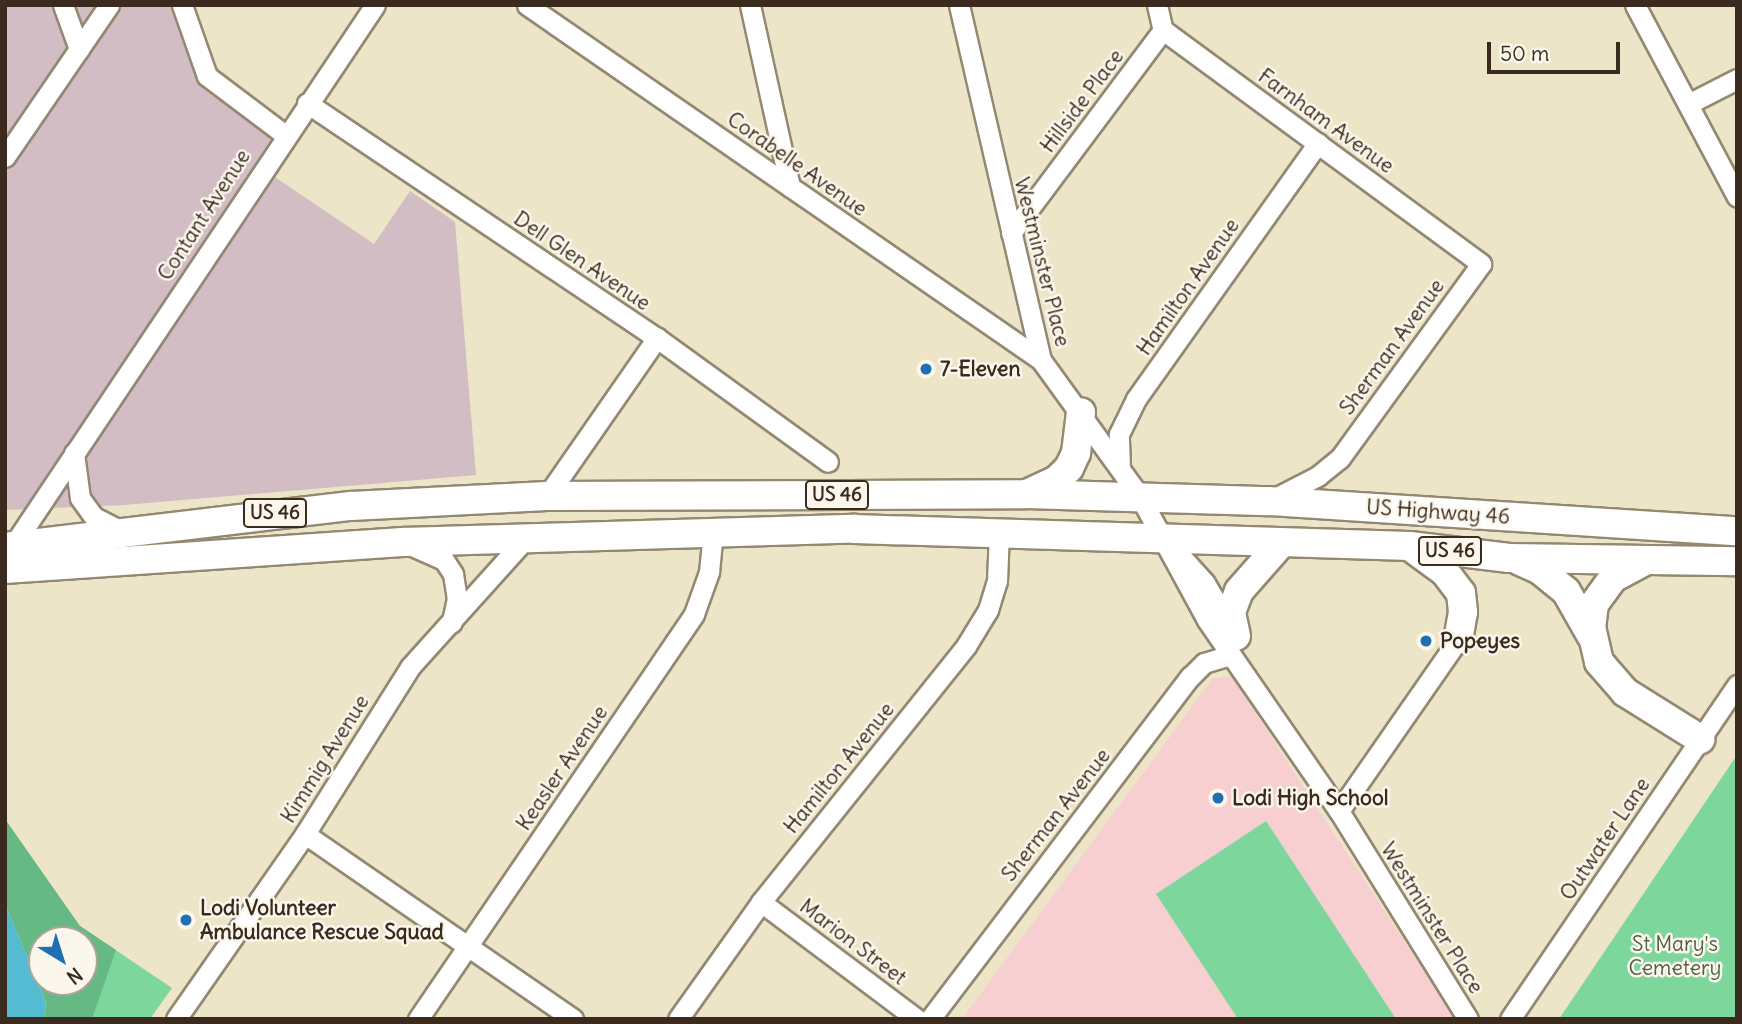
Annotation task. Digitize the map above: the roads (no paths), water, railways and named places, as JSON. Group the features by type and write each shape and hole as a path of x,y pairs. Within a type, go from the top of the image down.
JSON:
{"highway":[{"path":"1026,494 1057,480 1069,468 1076,453 1081,412"},
{"name":"US 46","path":"8,554 123,532 351,506 547,496 1026,494 1140,498"},
{"name":"US Highway 46","path":"1140,498 1269,501 1737,531"},
{"name":"US 46","path":"8,554 713,530 999,532 1164,538"},
{"name":"US Highway 46","path":"1164,538 1410,546 1509,558 1679,558 1737,561"},
{"path":"1233,645 1231,612 1239,591 1282,542"},
{"path":"1410,546 1445,572 1461,593 1464,612 1458,640"},
{"path":"1509,558 1540,570 1566,591 1593,640 1599,662 1610,681 1700,739"},
{"path":"1593,640 1594,604 1614,578 1637,562 1679,558"}],"street":[{"path":"63,5 79,49"},
{"path":"6,152 109,5"},
{"path":"182,5 207,76 284,134"},
{"name":"Contant Avenue","path":"8,554 284,134 374,5"},
{"name":"Corabelle Avenue","path":"527,5 1041,359"},
{"path":"750,5 790,187"},
{"name":"Westminster Place","path":"959,5 1041,359 1120,468 1164,538 1205,583 1233,645 1266,700 1339,811 1468,1019"},
{"path":"1157,5 1164,30"},
{"path":"1635,5 1737,197"},
{"name":"Hillside Place","path":"1011,233 1164,30"},
{"name":"Farnham Avenue","path":"1164,30 1481,264"},
{"path":"1688,104 1737,79"},
{"name":"Dell Glen Avenue","path":"307,103 657,338 828,462"},
{"name":"Hamilton Avenue","path":"1120,468 1119,434 1136,399 1318,143"},
{"name":"Sherman Avenue","path":"1269,501 1318,476 1340,457 1481,264"},
{"path":"547,496 657,338"},
{"path":"74,453 75,486 86,510 123,532"},
{"name":"Keasler Avenue","path":"418,1019 694,614 709,572 713,530"},
{"name":"Hamilton Avenue","path":"678,1019 761,902 966,646 988,610 997,581 999,532"},
{"name":"Kimmig Avenue","path":"176,1019 305,834 410,667 450,627 528,536"},
{"path":"403,542 444,561 453,574 457,598 450,627"},
{"path":"1339,811 1458,640"},
{"name":"Sherman Avenue","path":"930,1019 1190,677 1204,663 1233,645"},
{"name":"Outwater Lane","path":"1510,1019 1737,685"},
{"path":"305,834 573,1019"},
{"name":"Marion Street","path":"761,902 917,1019"}],"water":[{"path":"5,904 28,959 28,996 43,996 46,1002 44,1019 5,1019"}],"place":[{"name":"7-Eleven","path":"926,369"},
{"name":"Popeyes","path":"1426,641"},
{"name":"Lodi High School","path":"1218,798"},
{"name":"Lodi Volunteer Ambulance Rescue Squad","path":"186,920"}],"park label":[{"name":"St Mary's Cemetery","path":"1675,956"}]}
